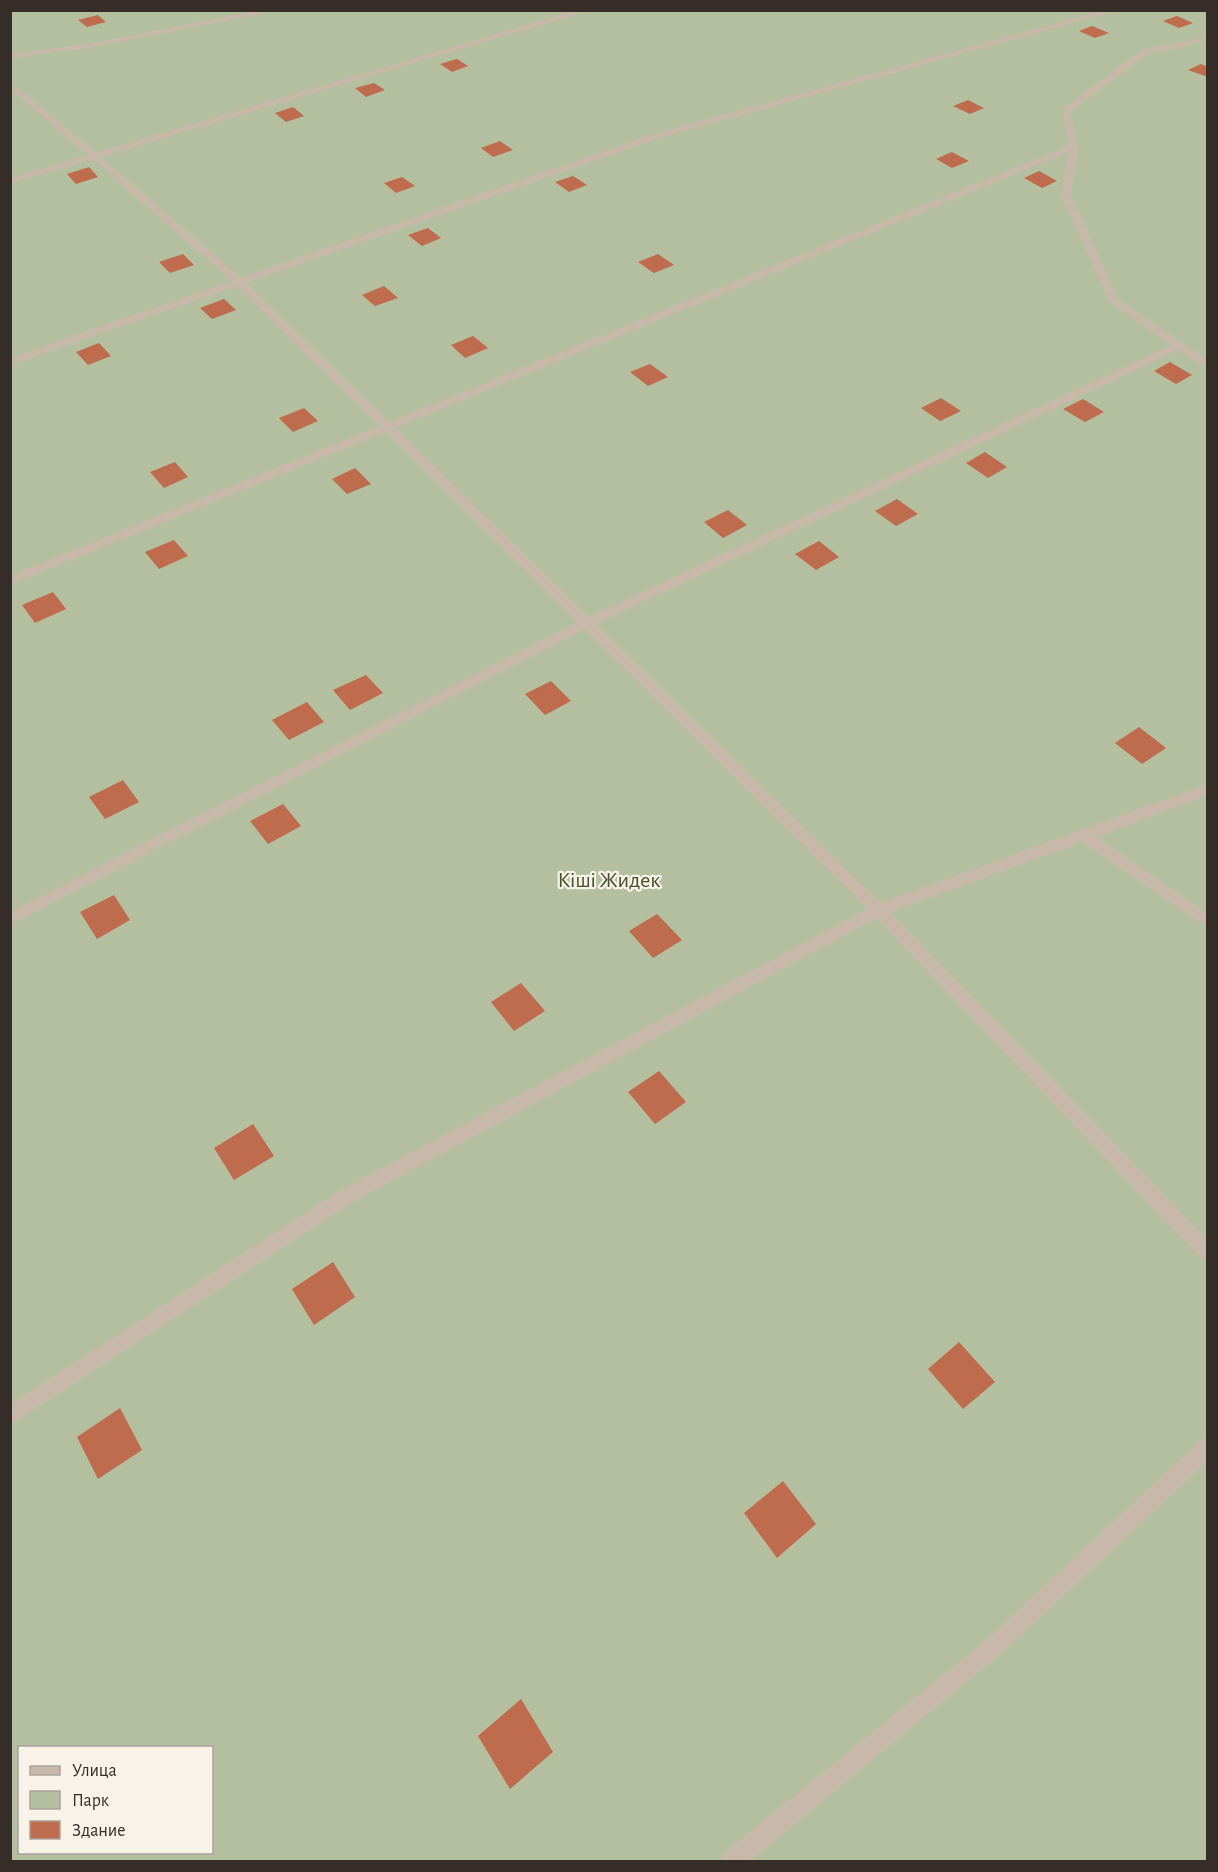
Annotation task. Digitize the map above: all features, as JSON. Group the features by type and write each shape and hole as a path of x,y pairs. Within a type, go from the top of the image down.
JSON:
{"street":[{"path":"10,56 88,46 276,10"},
{"path":"10,181 587,10"},
{"path":"10,362 657,136 1116,10"},
{"path":"1208,39 1145,52 1066,111 1074,147 1066,195 1115,302 1208,366"},
{"path":"10,83 240,282 879,910 1208,1252"},
{"path":"10,581 1074,147"},
{"path":"10,919 587,623 1179,346"},
{"path":"10,1416 347,1196 879,910 1208,789"},
{"path":"1085,836 1208,922"},
{"path":"731,1862 996,1645 1208,1447"}],"green space":[{"name":"Кіші Жидек","path":"11,11 1207,11 1207,1861 11,1862"}],"building":[{"path":"98,15 106,22 87,27 78,20"},
{"path":"1177,16 1193,23 1179,28 1163,21"},
{"path":"1092,26 1109,33 1095,38 1079,31"},
{"path":"457,59 468,66 452,72 440,64"},
{"path":"1201,64 1208,67 1208,77 1188,70"},
{"path":"374,83 385,90 366,97 355,88"},
{"path":"968,100 984,108 970,114 953,106"},
{"path":"293,107 304,116 286,122 275,113"},
{"path":"500,141 513,150 493,157 481,148"},
{"path":"952,152 969,161 952,168 936,159"},
{"path":"89,167 98,177 76,184 67,174"},
{"path":"1039,171 1057,181 1042,188 1024,178"},
{"path":"573,176 587,185 569,192 555,182"},
{"path":"402,177 415,186 396,193 384,183"},
{"path":"428,228 441,238 422,246 408,235"},
{"path":"183,254 194,265 170,273 159,262"},
{"path":"658,254 674,265 654,273 638,262"},
{"path":"384,286 398,298 375,306 362,295"},
{"path":"224,299 236,310 212,319 200,308"},
{"path":"473,336 488,348 465,358 451,345"},
{"path":"99,343 111,356 88,365 76,352"},
{"path":"1170,362 1192,375 1176,384 1154,371"},
{"path":"650,364 668,377 648,386 630,372"},
{"path":"941,398 961,411 940,421 921,408"},
{"path":"1083,399 1104,412 1085,422 1063,409"},
{"path":"304,408 318,421 293,432 279,418"},
{"path":"985,452 1007,467 988,478 966,463"},
{"path":"175,462 188,477 164,488 150,472"},
{"path":"355,468 371,484 347,494 332,479"},
{"path":"897,499 918,514 896,526 875,511"},
{"path":"728,510 747,525 723,538 704,522"},
{"path":"174,540 188,556 159,569 145,552"},
{"path":"819,541 839,557 816,570 795,554"},
{"path":"53,592 66,609 35,623 22,605"},
{"path":"366,675 383,693 350,710 333,690"},
{"path":"551,681 571,701 545,715 525,694"},
{"path":"307,702 324,722 289,740 272,720"},
{"path":"1139,727 1166,748 1142,764 1115,743"},
{"path":"123,780 139,802 105,819 89,797"},
{"path":"283,804 301,826 268,844 250,821"},
{"path":"114,895 130,920 97,939 80,912"},
{"path":"657,914 682,940 653,958 629,931"},
{"path":"521,983 545,1011 514,1031 491,1002"},
{"path":"659,1071 686,1102 655,1124 628,1092"},
{"path":"253,1124 274,1156 234,1180 214,1148"},
{"path":"333,1262 355,1297 314,1325 292,1289"},
{"path":"959,1342 995,1382 963,1409 928,1369"},
{"path":"120,1408 142,1450 98,1479 77,1437"},
{"path":"783,1481 816,1524 777,1558 744,1513"},
{"path":"521,1699 553,1752 510,1789 478,1736"}]}
